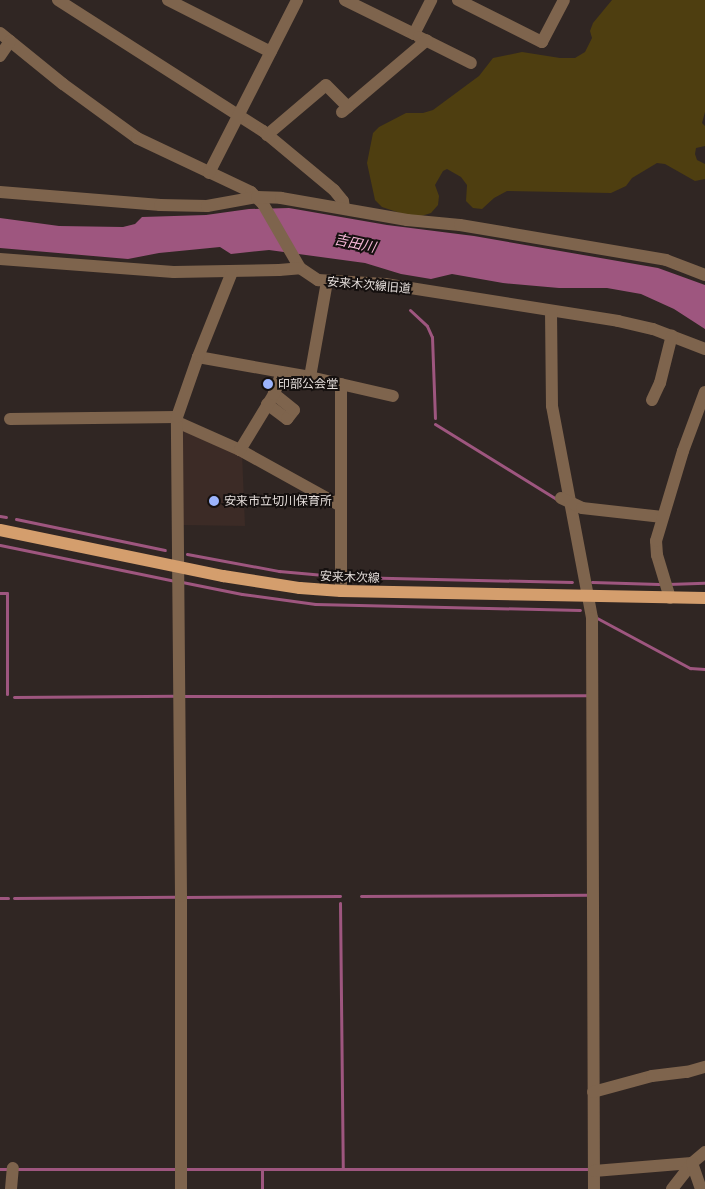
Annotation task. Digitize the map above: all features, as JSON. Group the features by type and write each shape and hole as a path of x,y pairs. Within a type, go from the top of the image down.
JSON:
{"main road":[{"name":"安来木次線","path":"0,530 178,567 273,584 340,591 705,598"}],"street":[{"path":"58,0 267,135 334,190 343,201 344,208"},
{"path":"168,0 271,52"},
{"path":"209,172 295,5 282,0"},
{"path":"345,0 472,63"},
{"path":"414,34 431,0"},
{"path":"458,0 542,42 564,0"},
{"path":"0,33 125,130 149,144 246,188 260,200 299,266 279,270 232,272 151,271 0,259"},
{"path":"267,135 326,85 345,110 426,40"},
{"path":"0,56 10,42"},
{"path":"0,192 160,206 198,206 260,200 344,208 658,258 705,275"},
{"name":"安来木次線旧道","path":"299,266 310,275 327,282 385,284 618,321 672,335 705,348"},
{"path":"181,1189 181,896 177,420 198,357 232,272"},
{"path":"310,377 327,282"},
{"path":"551,311 552,406 566,501 590,597 592,628 592,1092 594,1189"},
{"path":"652,400 662,379 672,335"},
{"path":"198,357 310,377 393,396"},
{"path":"240,450 269,402 282,372"},
{"path":"340,591 341,384"},
{"path":"670,598 656,550 662,517 705,392"},
{"path":"10,418 177,420 240,450 341,506"},
{"path":"566,501 582,508 662,517"},
{"path":"592,1092 652,1076 687,1072 705,1067"},
{"path":"672,1189 692,1163 705,1152"},
{"path":"594,1171 692,1163"},
{"path":"692,1163 701,1189"},
{"path":"11,1189 12,1168"}],"shaded area":[{"path":"612,0 705,0 705,112 702,123 705,126 705,146 696,148 695,154 697,160 705,164 705,179 695,181 665,164 657,163 632,178 626,186 611,193 507,191 494,198 482,209 473,208 466,201 467,185 461,177 447,169 443,171 435,185 439,196 438,205 431,213 418,217 403,214 382,207 375,200 367,163 373,133 379,127 406,113 423,113 433,110 479,76 493,58 522,52 560,58 575,58 585,52 592,38 590,31 593,23"},
{"path":"182,425 242,453 245,526 182,525"}],"water":[{"name":"吉田川","path":"289,208 387,225 474,236 658,268 705,285 705,329 674,309 641,294 607,288 559,288 503,283 452,274 431,279 401,274 365,263 269,250 231,254 220,247 159,253 128,259 0,248 0,218 59,226 123,227 135,224 142,217 206,215 249,209"}],"waterway":[{"path":"410,310 427,326 432,337 435,418"},
{"path":"435,424 558,500"},
{"path":"0,516 6,517"},
{"path":"16,519 165,550"},
{"path":"0,545 176,581"},
{"path":"187,554 279,571 335,576"},
{"path":"349,577 572,582"},
{"path":"182,582 242,594 315,604 580,610"},
{"path":"592,582 659,584"},
{"path":"668,584 705,583"},
{"path":"0,593 7,593 7,694"},
{"path":"597,618 690,668 705,669"},
{"path":"184,696 588,695"},
{"path":"14,697 177,696"},
{"path":"361,896 588,895"},
{"path":"183,897 340,896"},
{"path":"14,898 177,897"},
{"path":"0,898 8,898"},
{"path":"340,903 343,1169"},
{"path":"0,1169 11,1169"},
{"path":"17,1169 178,1169"},
{"path":"185,1169 589,1169"},
{"path":"262,1169 262,1189"}],"place":[{"name":"印部公会堂","path":"268,384"},
{"name":"安来市立切川保育所","path":"214,501"}]}
